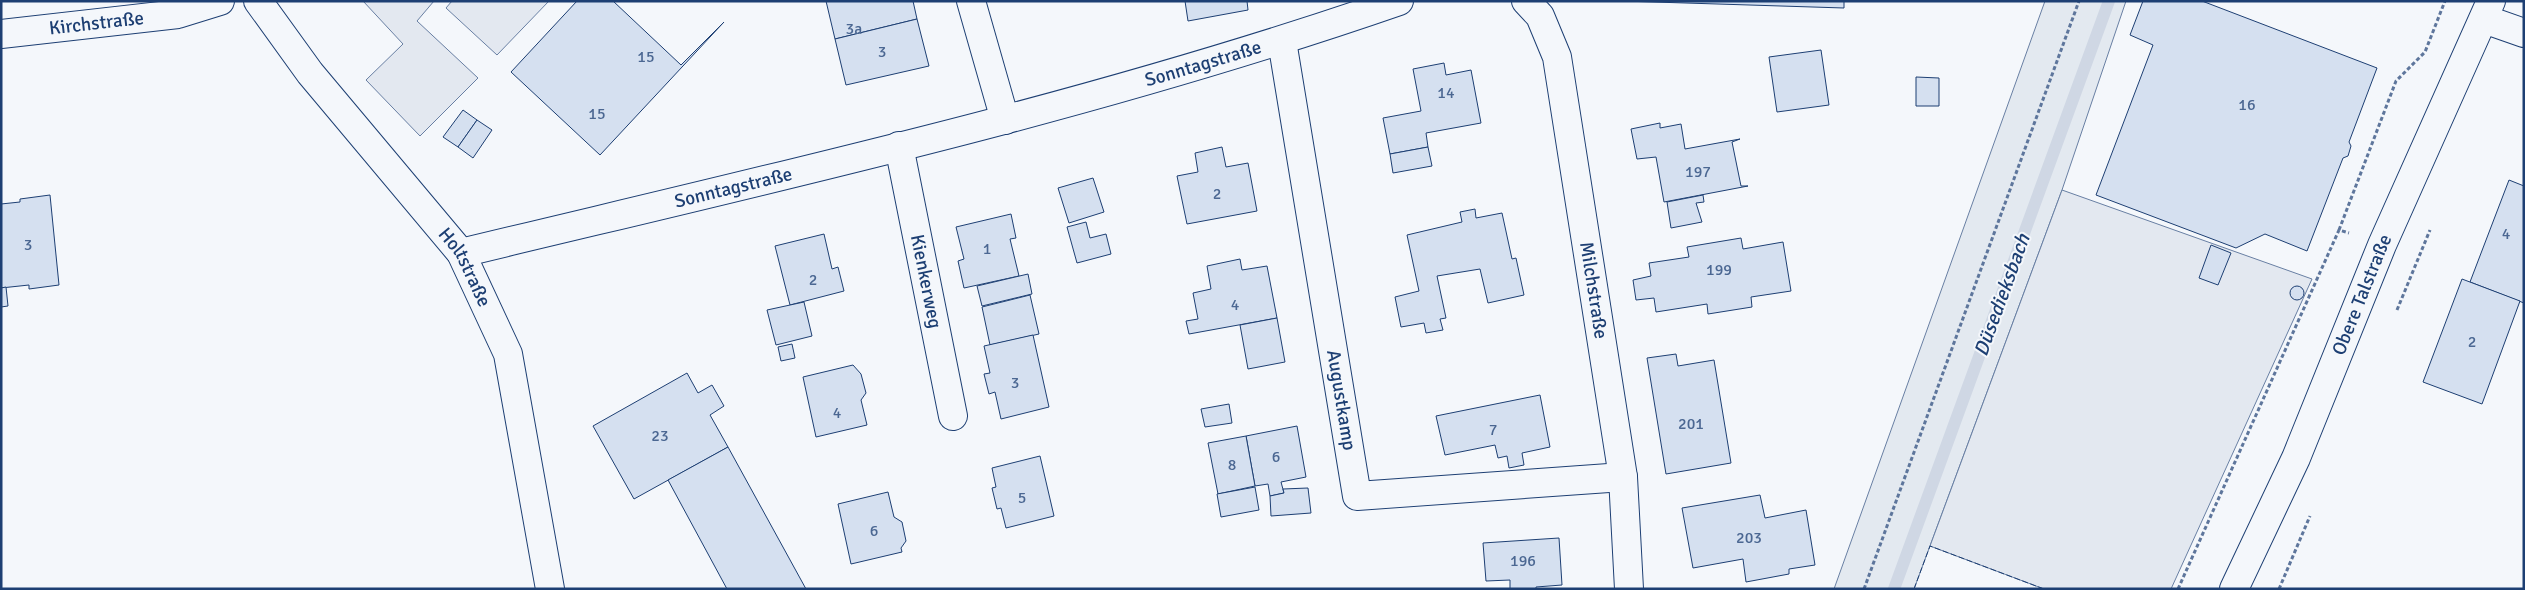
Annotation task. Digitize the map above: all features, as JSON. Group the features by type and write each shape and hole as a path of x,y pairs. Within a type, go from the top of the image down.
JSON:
{"street":[{"name":"Kirchstraße","path":"1,34 178,14 220,1"},
{"name":"Holtstraße","path":"258,1 310,73 461,253 508,354 550,589"},
{"path":"971,1 1005,120"},
{"name":"Sonntagstraße","path":"461,253 1005,120 1282,41 1399,1"},
{"name":"Milchstraße","path":"1526,1 1540,16 1557,57 1622,477 1629,589"},
{"path":"2487,10 2524,33"},
{"name":"Obere Talstraße","path":"2234,589 2296,458 2382,245 2487,10"},
{"name":"Augustkamp","path":"1282,41 1357,496 1622,477"},
{"name":"Kienkerweg","path":"899,146 953,416"}],"path":[{"path":"1864,589 2079,1"},
{"path":"2178,589 2339,230 2396,81 2425,52 2445,1"},
{"path":"2395,314 2433,223"},
{"path":"2339,230 2382,245"},
{"path":"2279,589 2313,510"}],"shaded area":[{"path":"363,1 434,1 417,21 478,78 420,136 366,80 403,44"},
{"path":"452,1 549,1 497,55 446,8"},
{"path":"2045,1 2126,1 2062,190 1914,589 1834,589"},
{"path":"2062,190 2312,279 2171,589 2044,589 1930,546"}],"building":[{"path":"577,1 613,1 681,65 724,22 600,155 511,72"},
{"path":"826,1 913,1 917,19 835,39"},
{"path":"1185,1 1247,1 1248,10 1188,21"},
{"path":"1622,1 1844,1 1844,8"},
{"path":"2143,1 2202,1 2377,68 2349,142 2351,146 2348,156 2343,158 2307,251 2265,234 2236,248 2096,195 2153,45 2130,35"},
{"path":"917,19 929,66 846,85 835,39"},
{"path":"1821,50 1829,105 1777,112 1769,57"},
{"path":"1444,63 1446,75 1471,70 1481,123 1426,133 1428,147 1390,154 1383,118 1421,111 1413,69"},
{"path":"1916,77 1939,78 1939,106 1916,106"},
{"path":"463,110 477,120 458,147 443,137"},
{"path":"477,120 492,130 473,158 458,147"},
{"path":"1660,123 1660,128 1681,124 1685,149 1740,139 1732,142 1741,186 1748,186 1664,202 1656,157 1637,159 1631,129"},
{"path":"1222,147 1226,167 1248,163 1257,211 1187,224 1177,176 1198,172 1195,153"},
{"path":"1428,147 1432,166 1393,173 1390,154"},
{"path":"1093,178 1104,212 1069,223 1058,188"},
{"path":"2509,180 2524,186 2524,303 2470,282"},
{"path":"50,195 59,285 29,289 29,285 1,288 1,204"},
{"path":"1703,195 1704,202 1696,203 1702,222 1671,228 1667,202"},
{"path":"1475,209 1476,218 1502,213 1512,259 1516,258 1524,295 1488,303 1480,269 1437,276 1446,318 1440,319 1443,330 1426,333 1424,323 1401,327 1395,297 1419,291 1407,235 1462,222 1460,212"},
{"path":"1011,214 1016,238 1010,239 1019,276 964,288 958,261 964,259 956,227"},
{"path":"1086,222 1090,238 1106,234 1111,254 1077,263 1067,227"},
{"path":"824,234 832,269 838,267 844,291 790,305 775,246"},
{"path":"1741,238 1743,249 1783,242 1791,291 1751,297 1752,307 1708,314 1707,304 1656,312 1654,298 1636,300 1633,280 1651,276 1649,263 1689,257 1687,247"},
{"path":"2211,245 2231,253 2218,285 2199,278"},
{"path":"1240,259 1242,270 1267,266 1277,318 1189,334 1186,321 1198,319 1193,293 1211,289 1207,266"},
{"path":"1028,274 1032,294 982,306 977,286"},
{"path":"2462,279 2520,301 2482,404 2423,382"},
{"path":"2294,286 2300,286 2304,293 2300,300 2294,300 2290,296 2290,290"},
{"path":"6,287 8,306 1,307 1,288"},
{"path":"1030,295 1039,334 990,345 982,307"},
{"path":"804,302 812,336 776,345 767,310"},
{"path":"1277,318 1285,362 1248,369 1240,325"},
{"path":"1033,335 1049,407 1001,419 995,392 989,394 984,374 990,373 984,346"},
{"path":"792,344 795,358 781,361 778,347"},
{"path":"1676,354 1678,366 1714,360 1731,463 1666,474 1647,358"},
{"path":"853,365 861,374 866,393 861,400 867,425 816,437 803,377"},
{"path":"687,373 698,393 712,385 724,406 710,415 728,447 634,499 593,426"},
{"path":"1540,395 1550,447 1522,453 1524,465 1509,468 1507,456 1498,458 1495,445 1445,455 1436,416"},
{"path":"1229,404 1232,423 1205,427 1201,409"},
{"path":"1297,426 1306,477 1281,482 1284,493 1270,496 1268,484 1255,486 1246,436"},
{"path":"1246,436 1255,486 1218,494 1208,443"},
{"path":"728,447 806,589 727,589 668,480"},
{"path":"1040,456 1054,516 1006,528 1001,508 997,509 992,488 996,487 992,468"},
{"path":"1255,487 1259,510 1221,517 1217,494"},
{"path":"1308,488 1311,513 1271,516 1270,496 1284,493 1283,489"},
{"path":"888,492 894,517 902,522 906,541 901,548 902,552 851,564 838,504"},
{"path":"1760,495 1765,518 1806,510 1815,565 1789,569 1789,574 1746,582 1743,559 1693,568 1682,508"},
{"path":"1559,538 1562,585 1536,587 1536,589 1510,589 1510,580 1486,581 1483,543"}],"waterway":[{"name":"Düsedieksbach","path":"1894,589 2109,1"}],"fence":[{"path":"1914,589 1930,546 2044,589"}]}
